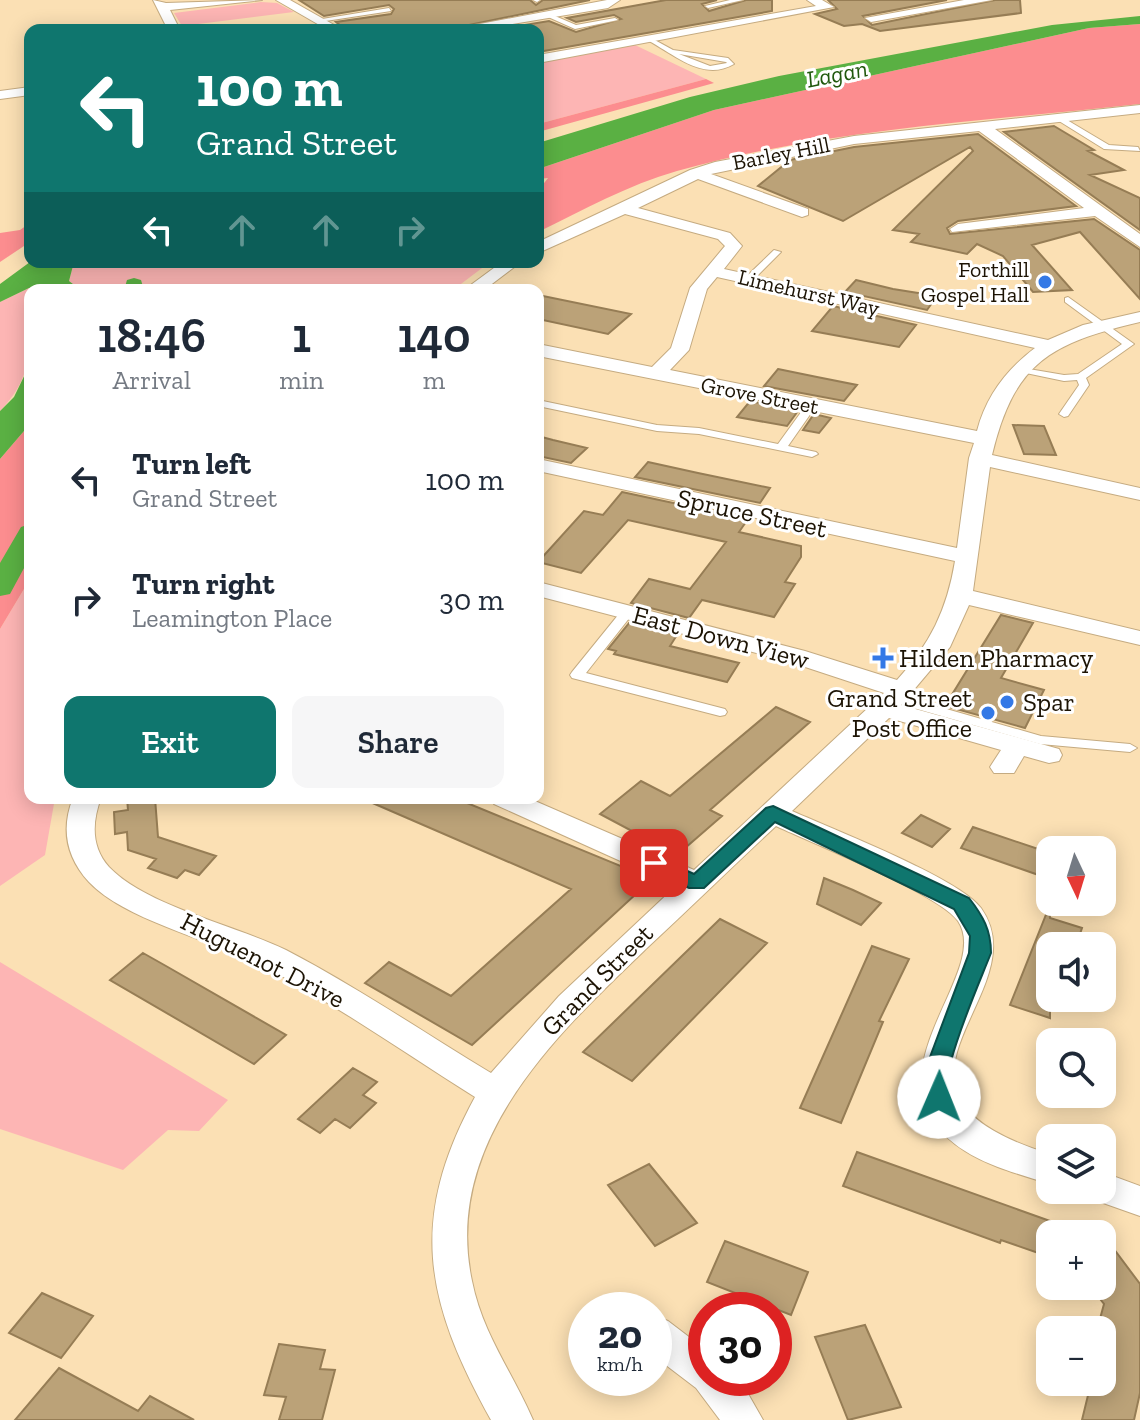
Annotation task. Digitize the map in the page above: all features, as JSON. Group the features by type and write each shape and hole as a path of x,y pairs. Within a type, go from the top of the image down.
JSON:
{"street":[{"path":"171,24 161,4 256,0"},
{"path":"282,0 326,24"},
{"path":"495,24 608,5 614,0"},
{"path":"544,58 828,7 813,0"},
{"path":"871,18 986,0"},
{"path":"0,95 24,92"},
{"name":"Barley Hill","path":"695,173 822,144 1140,109"},
{"path":"982,126 1140,242"},
{"path":"544,245 695,173"},
{"name":"Barley Hill","path":"695,173 802,212"},
{"path":"621,208 731,241 732,250 699,288 680,350 656,374"},
{"path":"958,229 1100,211"},
{"path":"482,284 504,268"},
{"name":"Limehurst Way","path":"712,271 1047,345"},
{"path":"1047,345 1098,324 1140,317"},
{"name":"Grand Street","path":"513,1420 461,1310 450,1265 451,1222 459,1177 471,1140 496,1093 525,1052 697,883 893,699 942,641 962,596 981,448 1002,395 1021,369 1047,345"},
{"name":"Grove Street","path":"544,351 811,406 981,448 1140,494"},
{"name":"Spruce Street","path":"544,466 967,557"},
{"name":"East Down View","path":"544,591 796,656 1010,756 1049,755"},
{"path":"962,596 1140,638"},
{"name":"Huguenot Drive","path":"85,804 78,831 81,847 109,883 134,897 245,944 496,1093"},
{"path":"518,804 697,883"},
{"path":"773,813 942,892 961,903 974,918 980,936 980,953 936,1073 939,1097 953,1121 974,1139 1036,1163"},
{"path":"1116,1192 1140,1201"},
{"path":"672,1347 688,1359"},
{"path":"728,1396 743,1420"}],"lane":[{"path":"708,6 740,0"},
{"path":"319,20 389,10"},
{"path":"548,15 575,27 615,20"},
{"path":"651,40 676,51 700,68 721,69 731,64 728,60 676,51"},
{"path":"1062,119 1107,147 1138,149"},
{"path":"750,278 777,252"},
{"path":"1021,369 1064,378 1081,377 1129,344 1068,300"},
{"path":"1064,414 1084,385 1081,377"},
{"path":"544,404 657,428 699,431 812,454"},
{"path":"781,448 811,406"},
{"path":"628,612 577,675 720,712"},
{"path":"893,699 1040,740 1130,748"}],"shaded area":[{"path":"261,2 277,3 294,12 198,24 181,24 174,13"},
{"path":"1140,24 1140,104 907,128 791,145 677,171 641,183 544,229 544,183 548,178 544,178 544,167 714,110 1089,28"},
{"path":"635,45 706,79 544,122 544,61"},
{"path":"706,79 714,83 544,130 544,122"},
{"path":"24,227 24,246 0,262 0,233"},
{"path":"72,268 482,268 461,284 73,284 69,281"},
{"path":"24,290 24,374 12,397 0,411 0,302"},
{"path":"24,431 24,589 0,629 0,459"},
{"path":"24,589 24,804 54,804 45,855 0,886 0,629"},
{"path":"0,962 228,1100 199,1131 168,1130 123,1170 0,1129"}],"water":[{"name":"Lagan","path":"1140,16 1140,24 1089,28 714,110 544,167 544,141 690,97 779,76 1052,25"},
{"path":"24,266 72,268 69,281 73,284 24,284 24,290 0,302 0,284"},
{"path":"24,376 24,431 0,459 0,411 14,397"}],"building":[{"path":"299,0 530,0 536,5 543,0 590,0 474,24 336,22 391,14 394,9 389,5 324,16"},
{"path":"666,0 717,0 702,4 709,11 746,0 772,0 772,11 544,51 544,24 531,24 549,21 576,32 621,19 614,15 576,22 567,18"},
{"path":"828,0 947,0 863,16 872,25 995,0 1020,0 1021,13 880,31 862,24 844,26 815,14 837,9"},
{"path":"1054,126 1094,150 1088,151 1124,170 1090,175 1140,198 1140,230 1004,132"},
{"path":"978,134 1076,206 958,221 947,228 950,234 1094,219 1140,250 1140,299 1080,232 1032,245 1072,290 1033,292 1003,256 977,244 967,254 911,242 919,234 893,230 973,151 970,147 843,221 758,186 790,160 854,147"},
{"path":"856,280 937,296 927,310 845,292"},
{"path":"544,296 631,314 608,334 544,320"},
{"path":"833,306 916,325 899,347 812,331"},
{"path":"778,369 857,385 844,401 764,386"},
{"path":"750,401 798,411 787,426 737,417"},
{"path":"814,414 831,418 819,433 803,430"},
{"path":"1013,425 1044,426 1056,455 1024,454"},
{"path":"544,437 587,448 571,463 544,457"},
{"path":"648,462 770,488 760,503 635,477"},
{"path":"622,492 748,519 739,532 801,546 801,557 785,582 795,584 774,617 702,600 689,618 631,603 649,579 690,589 726,542 628,520 581,573 544,564 544,555 584,511 603,515"},
{"name":"Spar","path":"1001,615 1033,623 1001,678 1044,690 1025,728 945,706"},
{"path":"629,623 677,635 670,646 739,663 727,682 614,654 616,651 608,649"},
{"path":"776,707 810,722 710,810 722,816 677,855 600,814 641,781 670,796"},
{"path":"128,804 155,804 158,837 216,856 199,875 185,870 177,878 148,868 156,859 128,850 127,832 115,834 114,812 128,810"},
{"path":"375,804 470,804 650,878 472,1045 365,983 389,962 451,996 571,889"},
{"path":"921,815 950,829 932,847 902,833"},
{"path":"973,827 1036,848 1036,874 961,848"},
{"path":"824,878 881,903 861,925 817,904"},
{"path":"1045,916 1082,928 1081,932 1039,932"},
{"path":"720,919 767,943 632,1081 583,1052"},
{"path":"1036,940 1036,1012 1050,1012 1050,1018 1010,1005"},
{"path":"872,946 909,959 879,1021 883,1022 841,1123 800,1108"},
{"path":"143,953 286,1035 254,1064 110,980"},
{"path":"353,1068 377,1082 363,1095 376,1103 350,1128 335,1119 320,1133 298,1119"},
{"path":"857,1152 1047,1220 1036,1220 1036,1252 1001,1240 1000,1243 843,1186"},
{"path":"649,1164 697,1223 655,1246 608,1185"},
{"path":"725,1241 808,1272 792,1312 792,1292 732,1292 707,1282"},
{"path":"1116,1252 1140,1284 1140,1393 1134,1420 1082,1420 1088,1396 1116,1396 1116,1316 1101,1316 1104,1304 1101,1300 1116,1300"},
{"path":"42,1293 93,1316 61,1358 9,1333"},
{"path":"865,1325 901,1407 848,1420 815,1337"},
{"path":"279,1344 325,1350 320,1369 335,1370 322,1420 279,1420 286,1397 264,1395"},
{"path":"59,1368 138,1411 150,1396 194,1420 15,1420"}],"waterway":[{"path":"0,588 24,543"}],"place":[{"name":"Forthill Gospel Hall","path":"1045,282"},
{"name":"Hilden Pharmacy","path":"883,658"},
{"name":"Spar","path":"1007,702"},
{"name":"Grand Street Post Office","path":"988,713"}],"route":[{"path":"654,863 697,883 773,813 961,903 974,918 980,936 980,953 936,1073 939,1097"}]}
